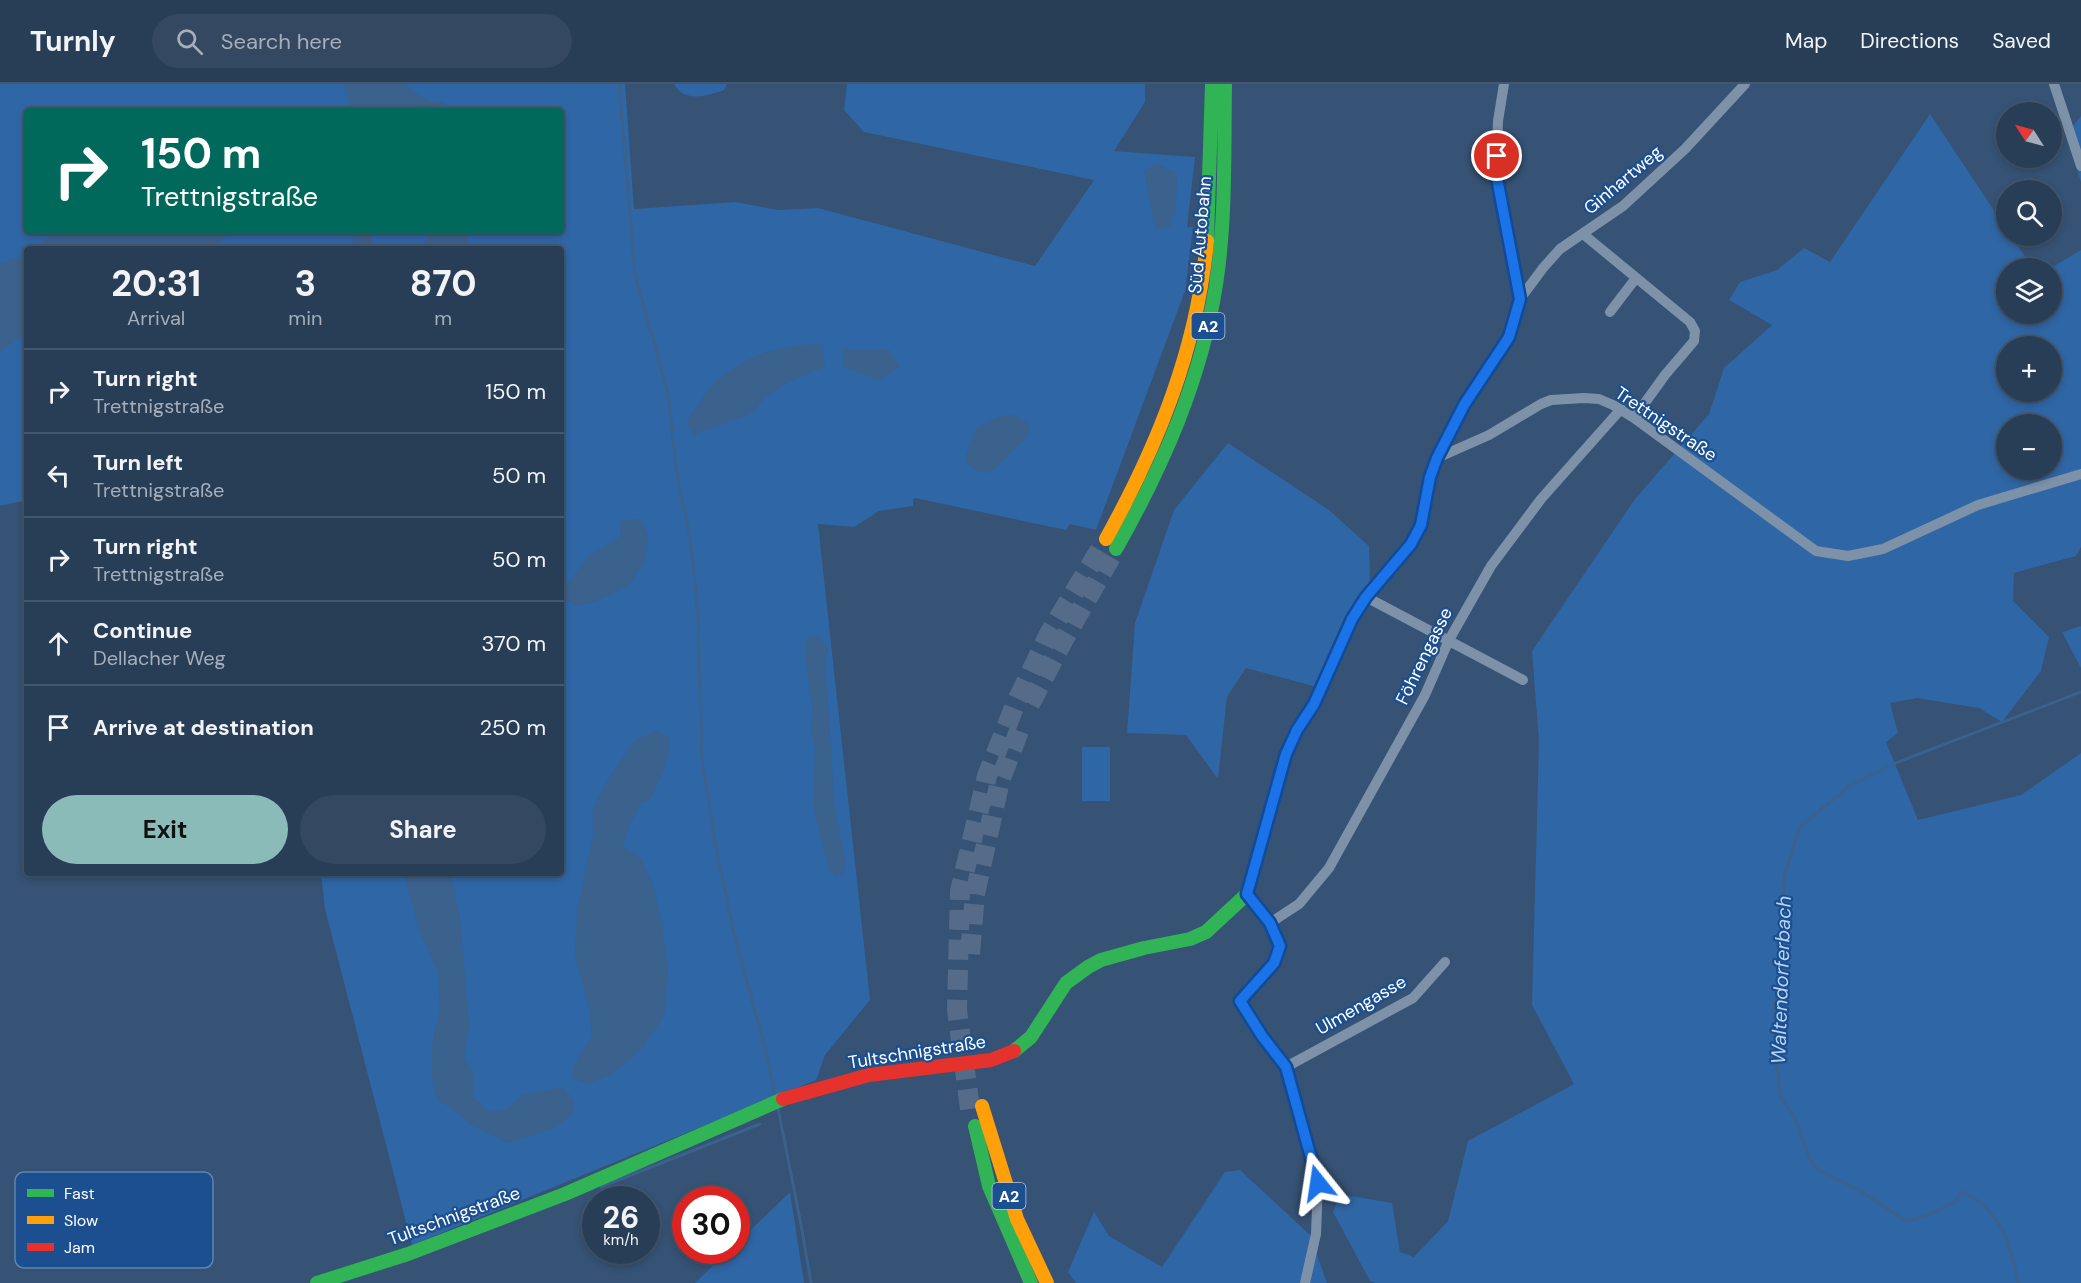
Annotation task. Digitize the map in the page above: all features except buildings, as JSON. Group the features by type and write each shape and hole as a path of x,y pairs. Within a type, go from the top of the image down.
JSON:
{"main road":[{"name":"Süd Autobahn","path":"1212,84 1206,254 1196,315 1181,372 1165,419 1110,546 1141,506 1180,420 1197,369 1211,312 1220,253 1226,84"},
{"name":"Tultschnigstraße","path":"317,1283 408,1254 565,1194 785,1098 869,1075 991,1060 1013,1052 1031,1037 1066,983 1088,967 1101,960 1144,948 1190,939 1206,932 1247,894"},
{"name":"A2","path":"1031,1283 989,1186 976,1107 1028,1245 1047,1283"}],"street":[{"path":"1305,1283 1316,1234 1318,1183 1286,1067 1262,1036 1240,1001 1274,963 1280,946 1270,923 1247,894 1286,754 1301,723 1314,704 1347,629 1366,597 1403,556 1417,533 1424,514 1430,477 1437,458 1464,405 1509,337 1520,299 1496,173 1498,121 1504,84"},
{"name":"Ginhartweg","path":"1520,299 1554,255 1570,240 1583,234 1623,206 1685,149 1745,84"},
{"path":"2054,84 2081,166"},
{"path":"1583,234 1690,322 1695,331 1694,341 1665,375 1634,418"},
{"path":"1611,312 1636,278"},
{"name":"Trettnigstraße","path":"1437,458 1489,435 1551,400 1592,398 1606,402 1634,418 1816,551 1848,556 1883,549 1978,506 2081,474"},
{"name":"Föhrengasse","path":"1270,923 1299,904 1329,868 1425,695 1449,640 1482,580 1503,548 1561,475 1622,410"},
{"path":"1366,597 1523,680"},
{"name":"Ulmengasse","path":"1286,1067 1413,998 1445,962"}],"shaded area":[{"path":"0,84 625,84 634,209 736,202 777,210 818,208 1035,266 1094,180 864,132 844,110 847,84 1145,84 1145,102 1114,151 1195,157 1187,227 1193,227 1185,291 1096,530 1070,524 1066,530 915,498 913,506 879,511 854,527 818,524 870,1000 825,1055 816,1080 412,1245 325,909 321,876 564,876 564,246 24,246 24,501 0,506"},
{"path":"344,84 403,84 420,96 431,101 442,101 446,105 446,108 350,108"},
{"path":"674,84 727,84 724,90 690,96 678,90"},
{"path":"1930,114 1996,213 1996,246 2018,246 2026,258 1996,258 1996,324 2062,324 2062,261 2081,250 2081,547 2076,556 2014,573 2013,601 2049,637 2041,671 2002,722 1979,708 1917,698 1890,703 1898,733 1886,742 1918,820 2021,795 2081,753 2081,1283 1375,1283 1370,1281 1333,1212 1340,1194 1392,1203 1400,1252 1414,1257 1448,1221 1468,1141 1574,1084 1532,1005 1539,741 1532,651 1635,499 1709,414 1724,368 1772,325 1729,300 1740,282 1777,270 1804,248 1830,262"},
{"path":"2081,116 2081,182 2066,134"},
{"path":"1157,164 1177,173 1176,206 1170,226 1155,229 1144,171"},
{"path":"54,234 227,234 217,246 37,246"},
{"path":"354,234 372,234 374,246 352,246"},
{"path":"429,234 468,234 466,246 424,246"},
{"path":"24,255 24,334 0,352 0,264"},
{"path":"821,344 825,366 789,382 767,396 750,414 693,435 687,421 711,387 723,376 748,359 762,354 790,347"},
{"path":"844,349 888,349 900,367 880,380 843,367"},
{"path":"1014,415 1028,423 1030,430 1025,439 992,472 972,468 965,458 976,428 998,417"},
{"path":"1228,443 1329,510 1369,546 1370,583 1343,623 1317,687 1246,668 1227,697 1218,779 1186,735 1127,733 1135,623 1174,510"},
{"path":"640,519 648,534 644,564 627,587 592,603 576,605 564,600 564,588 590,555 620,537 621,521"},
{"path":"2081,626 2081,668 2062,632"},
{"path":"815,635 828,649 825,660 835,811 845,858 844,873 837,876 829,870 813,806 815,750 811,727 813,713 805,655 809,637"},
{"path":"657,731 668,737 666,761 650,800 642,802 629,826 623,847 641,858 653,886 662,925 668,971 664,1016 639,1052 610,1075 588,1084 572,1078 574,1064 592,1036 589,1008 575,954 577,914 593,833 593,808 611,774 636,739"},
{"path":"1082,747 1110,747 1110,801 1082,801"},
{"path":"405,876 451,876 460,918 469,1026 464,1056 473,1072 473,1097 490,1112 507,1109 523,1095 563,1087 574,1101 572,1114 552,1129 508,1143 470,1124 438,1100 432,1082 432,1044 440,1011 438,973 418,927"},
{"path":"1240,1170 1310,1235 1327,1283 1076,1283 1068,1272 1094,1212 1109,1236 1162,1267 1225,1172"},
{"path":"790,1192 804,1283 695,1283 715,1264 750,1264 750,1230"}],"waterway":[{"path":"619,84 635,274 668,394 677,476 691,544 698,615 702,760 717,853 735,938 768,1059 775,1096"},
{"name":"Waltendorferbach","path":"1893,764 2081,692"},
{"name":"Waltendorferbach","path":"1887,767 1849,786 1799,828 1785,874 1781,917 1782,961 1775,1008 1775,1051 1781,1097 1795,1118 1811,1162 1818,1170 1862,1192 1905,1220 1940,1210 1956,1201 1961,1192 1974,1198 1991,1214 2004,1233 2011,1251 2018,1283"},
{"path":"778,1108 811,1283"},
{"path":"604,1186 760,1124"}],"tunnel":[{"path":"970,1109 957,1010 960,891 987,776 1015,705 1050,632 1104,543"},
{"path":"1030,704 1111,557"},
{"path":"970,954 975,894 1000,781 1019,731"}],"traffic: fast":[{"path":"1207,241 1212,84"},
{"path":"1116,549 1164,454 1178,422 1201,355 1219,260 1224,185 1225,84"},
{"path":"1014,1051 1031,1037 1066,983 1088,967 1101,960 1144,948 1190,939 1206,932 1247,894"},
{"path":"317,1283 408,1254 565,1194 783,1099"},
{"path":"975,1126 989,1186 1031,1283"}],"traffic: slow":[{"path":"1106,539 1142,468 1172,395 1194,320 1207,241"},
{"path":"982,1106 1017,1219 1047,1283"}],"traffic: jam":[{"path":"783,1099 869,1075 991,1060 1014,1051"}],"route":[{"path":"1318,1183 1286,1067 1262,1036 1240,1001 1274,963 1280,946 1270,923 1247,894 1286,754 1297,730 1314,704 1352,619 1366,597 1403,556 1417,533 1424,514 1430,477 1437,458 1464,405 1514,326 1520,299 1496,173 1497,156"}]}
